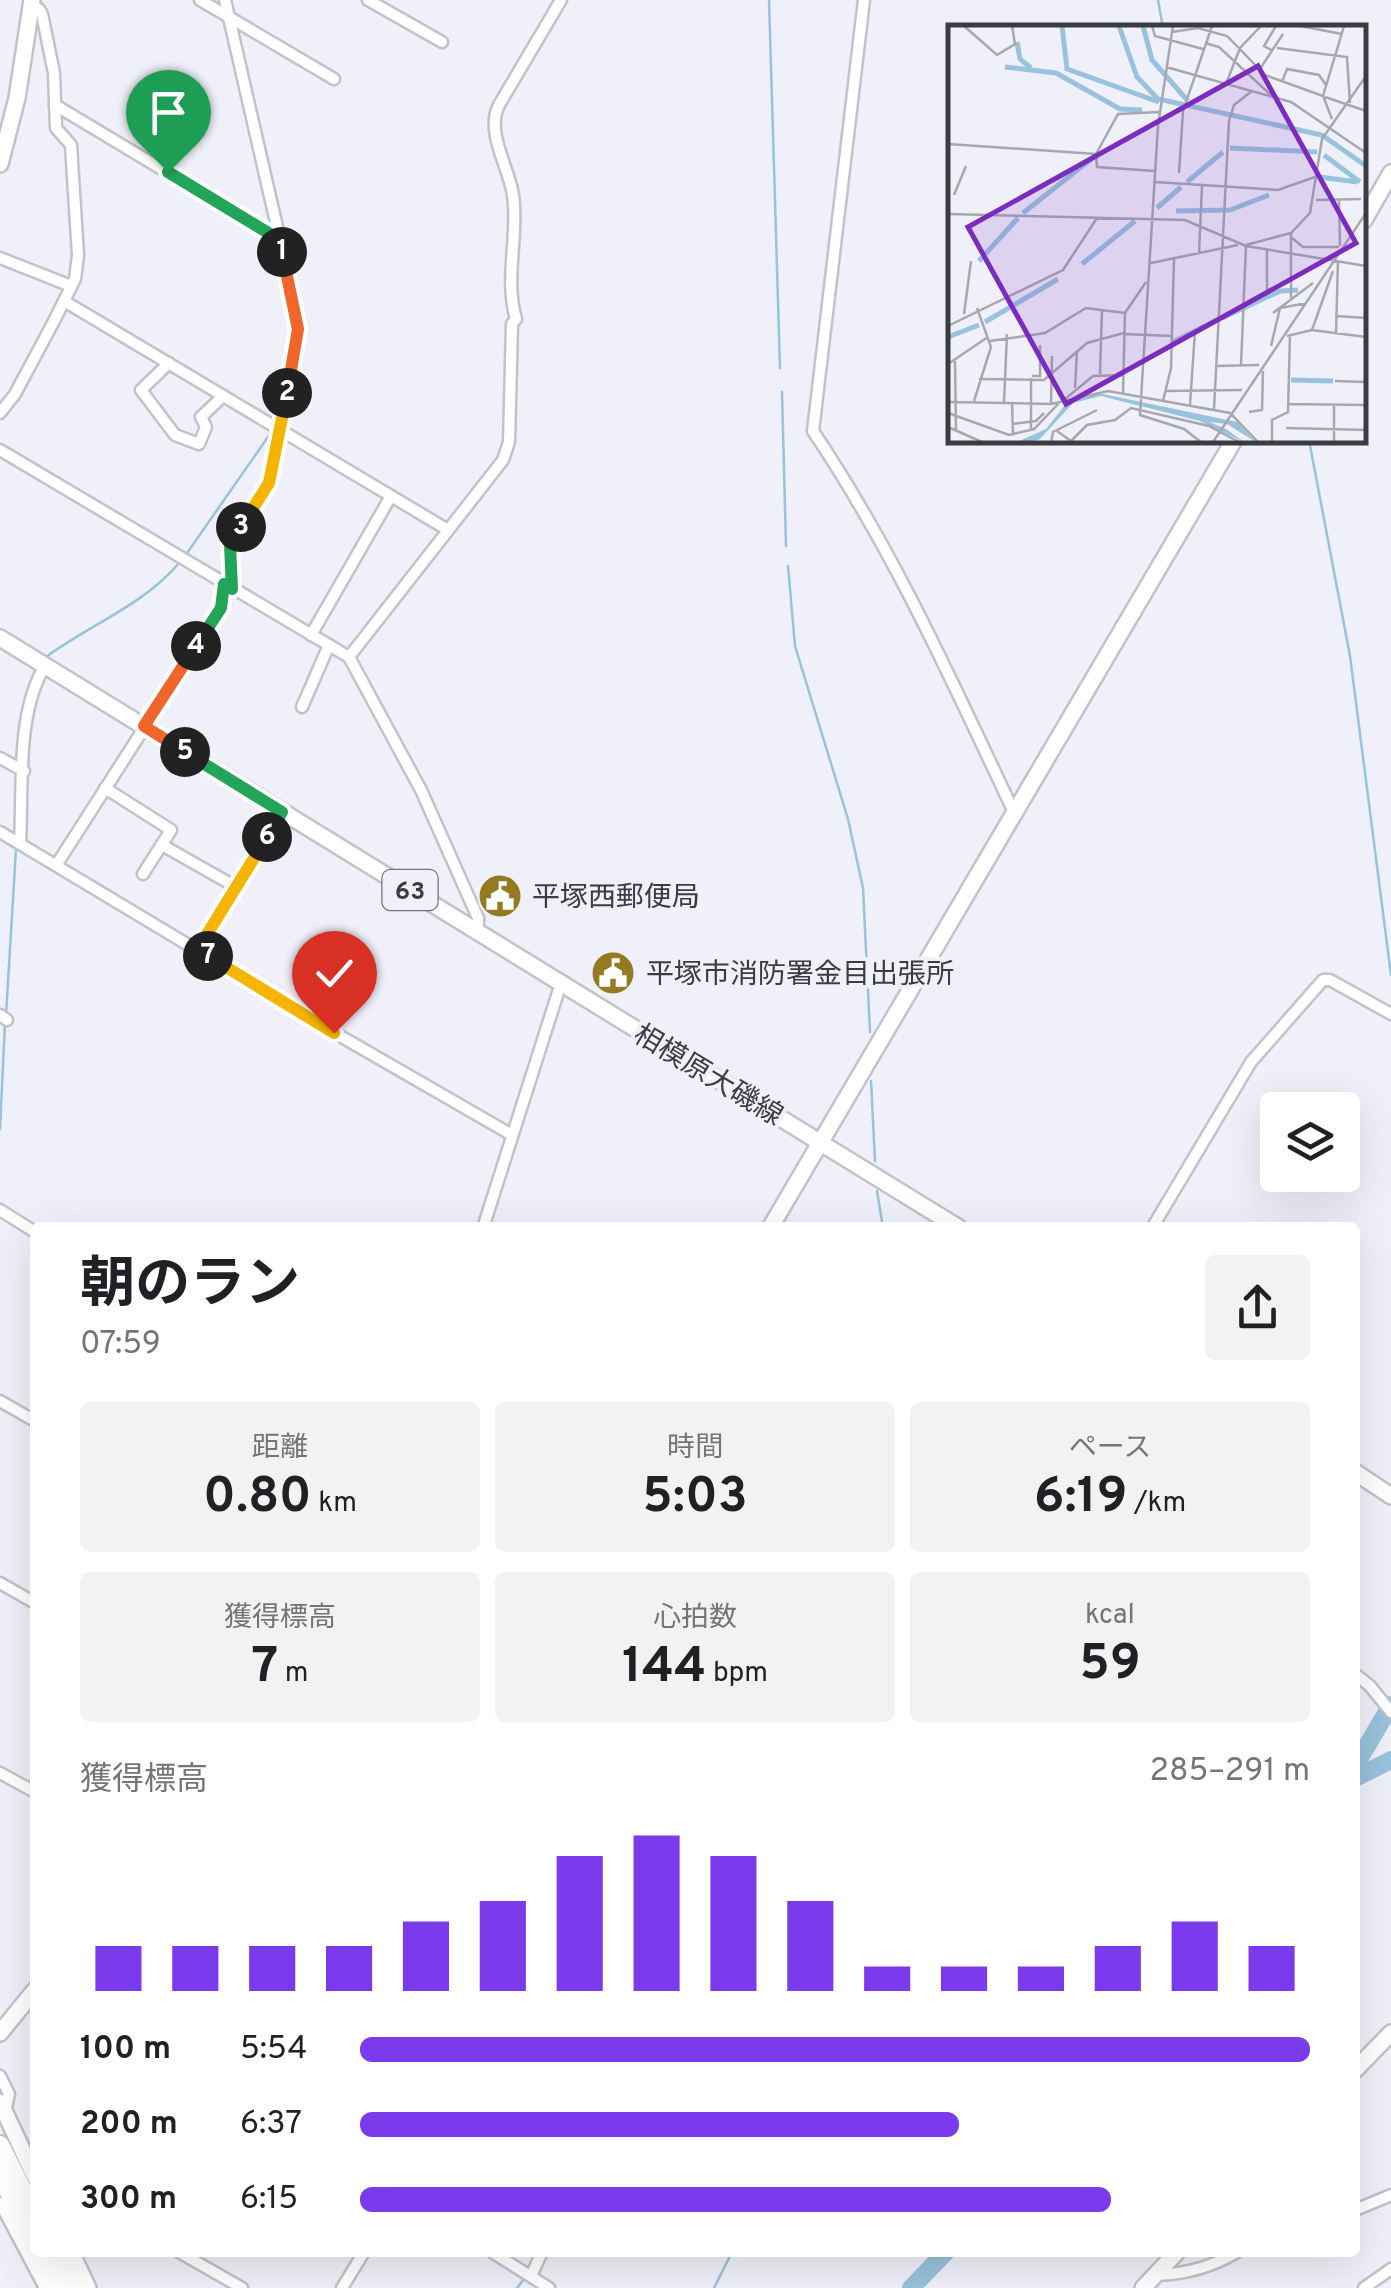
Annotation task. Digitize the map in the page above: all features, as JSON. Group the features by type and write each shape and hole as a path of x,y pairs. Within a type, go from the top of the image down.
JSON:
{"highway":[{"path":"0,2144 30,2205"},
{"path":"0,2176 5,2211 30,2238"},
{"path":"42,2257 58,2288"},
{"path":"56,2257 72,2288"}],"main road":[{"path":"0,164 17,98 31,4"},
{"path":"1366,217 1391,173"},
{"path":"773,1222 1233,442"},
{"name":"相模原大磯線","path":"0,638 949,1222"},
{"path":"1360,1475 1391,1496"},
{"path":"0,2033 30,1996"},
{"path":"1360,2065 1390,2035"},
{"path":"2,2107 30,2160"},
{"path":"73,2257 88,2288"},
{"path":"1142,2288 1172,2257"}],"street":[{"path":"200,0 334,79"},
{"path":"57,864 221,608 228,586 230,545 269,483 298,340 280,240 225,0"},
{"path":"368,0 442,42"},
{"path":"478,932 478,918 420,790 350,656 503,460 509,442 512,324 516,318 510,299 514,211 496,132 496,112 561,0"},
{"path":"864,0 812,431 856,494 917,606 1011,806 1017,809"},
{"path":"0,414 15,394 72,286 79,235 71,145 56,128 54,73 42,14 31,4"},
{"path":"55,105 280,240"},
{"path":"0,258 72,286"},
{"path":"64,301 448,530"},
{"path":"169,364 141,390 175,435 199,444 206,427 202,417 223,396"},
{"path":"0,450 350,656"},
{"path":"311,635 391,496"},
{"path":"302,707 329,645"},
{"path":"45,666 30,704 10,838 512,1135"},
{"path":"0,758 20,770"},
{"path":"104,788 171,830 143,874"},
{"path":"198,949 282,812"},
{"path":"162,845 236,887"},
{"path":"1156,1222 1251,1062 1324,980 1391,1014"},
{"path":"485,1222 561,983"},
{"path":"0,1210 30,1229"},
{"path":"0,1401 30,1418"},
{"path":"0,1583 30,1599"},
{"path":"1360,1678 1391,1712"},
{"path":"0,1772 30,1789"},
{"path":"0,2076 9,2094 2,2107"},
{"path":"1360,2208 1391,2195"},
{"path":"5,2211 45,2288"},
{"path":"188,2257 242,2288"},
{"path":"342,2288 361,2257"},
{"path":"500,2257 549,2288"},
{"path":"531,2276 540,2257"},
{"path":"1156,2275 1216,2264 1228,2257"},
{"path":"1368,2287 1391,2269"}],"waterway":[{"path":"769,0 780,368"},
{"path":"1158,0 1162,25"},
{"path":"782,392 786,546"},
{"path":"185,556 270,434"},
{"path":"1309,442 1350,656 1391,975"},
{"path":"46,657 134,602 180,562"},
{"path":"788,566 795,646 848,819 863,888 870,1032"},
{"path":"21,721 36,670"},
{"path":"6,1015 16,849"},
{"path":"0,1129 5,1023"},
{"path":"871,1081 875,1161"},
{"path":"877,1191 882,1222"},
{"path":"1360,1758 1391,1705"},
{"path":"1360,1776 1391,1760"},
{"path":"714,2288 730,2257"},
{"path":"911,2288 941,2257"},
{"path":"517,2288 524,2279"}],"place":[{"name":"平塚西郵便局","path":"500,896"},
{"name":"平塚市消防署金目出張所","path":"613,973"}],"route":[{"path":"168,172 280,240 298,340 269,483 230,545 232,589 224,584 221,608 144,726 282,812 198,949 334,1033"}]}
